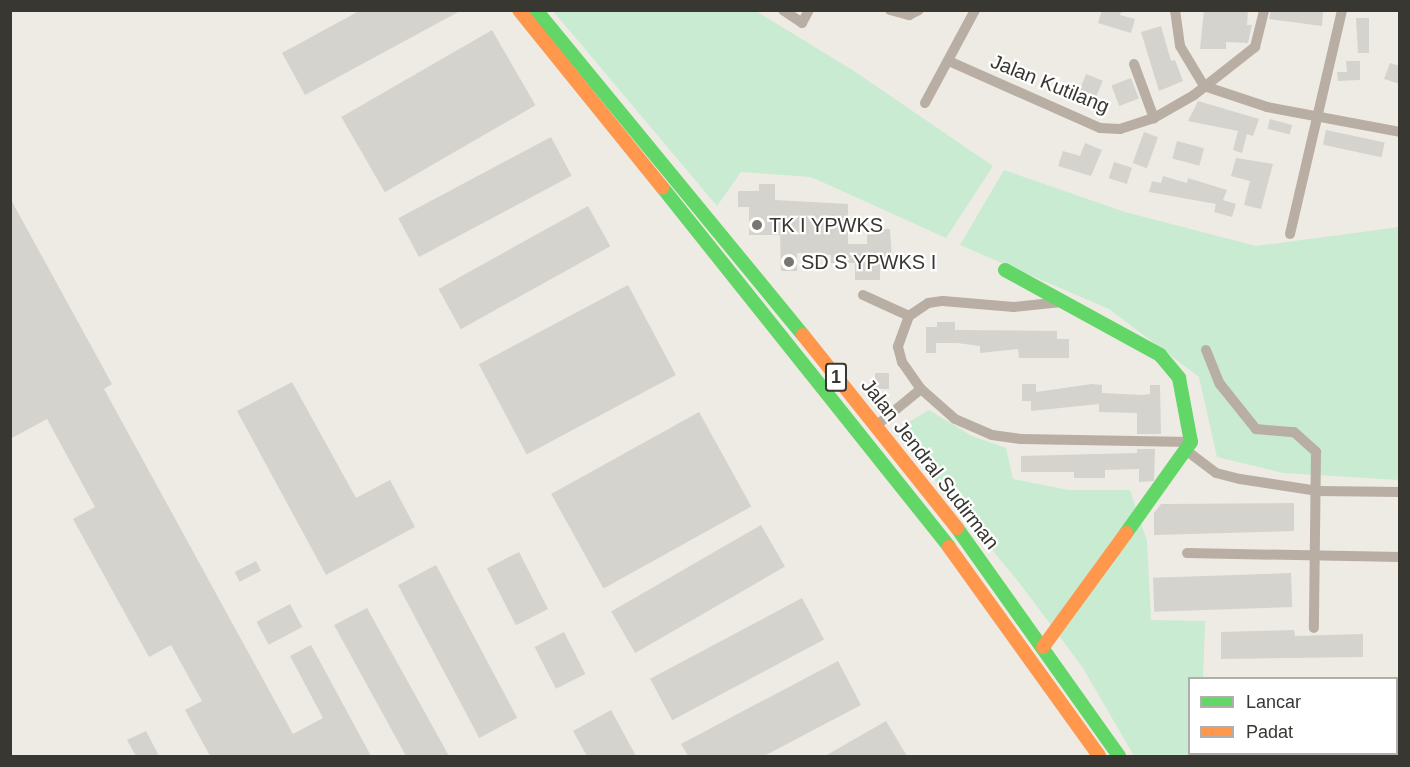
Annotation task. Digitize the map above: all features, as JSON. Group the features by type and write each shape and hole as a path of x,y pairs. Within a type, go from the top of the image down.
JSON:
{"main road":[{"name":"Jalan Jendral Sudirman","path":"519,10 910,494 1099,756"},
{"name":"Jalan Jendral Sudirman","path":"536,10 877,425 1043,647 1119,756"},
{"path":"1005,270 1062,302 1110,325 1170,363 1186,402 1189,446 1043,647"}],"street":[{"path":"783,10 802,23 809,10"},
{"path":"890,10 909,15 920,10"},
{"path":"925,103 951,62 975,10"},
{"path":"1175,10 1180,46 1204,86 1267,107 1400,132"},
{"name":"Jalan Kutilang","path":"951,62 1100,128 1120,129 1154,118 1204,86 1258,44 1264,10"},
{"path":"1290,234 1342,10"},
{"path":"1134,64 1154,118"},
{"path":"863,295 909,316"},
{"path":"1062,302 1014,307 944,301 928,303 909,316 898,347 902,362 921,389 955,419 992,435 1189,446 1216,473 1318,491 1400,492"},
{"path":"1206,350 1220,384 1256,429 1294,432 1313,447 1318,491 1314,628"},
{"path":"877,425 921,389"},
{"path":"1187,553 1400,557"}],"green space":[{"path":"553,11 756,11 854,71 993,166 946,238 811,177 741,172 717,206"},
{"path":"1004,170 1125,212 1256,246 1399,227 1399,480 1283,473 1217,457 1199,377 1109,309 960,245"},
{"path":"929,410 972,436 1006,448 1013,479 1068,490 1130,490 1147,541 1151,620 1205,621 1203,677 1188,677 1188,755 1247,756 1134,756 1083,668 1021,585 894,431"}],"building":[{"path":"361,10 462,10 305,95 282,53"},
{"path":"1102,10 1122,10 1120,15 1135,19 1131,33 1098,23"},
{"path":"1204,10 1248,10 1247,25 1252,25 1248,43 1226,42 1226,49 1200,49"},
{"path":"1271,10 1323,10 1322,26 1269,19"},
{"path":"1356,18 1369,18 1369,53 1358,53"},
{"path":"1161,26 1171,61 1175,60 1183,81 1159,91 1141,32"},
{"path":"492,30 536,105 385,192 341,117"},
{"path":"1346,61 1360,61 1360,80 1338,81 1337,72 1347,72"},
{"path":"1390,63 1400,66 1400,84 1384,79"},
{"path":"1086,74 1103,81 1094,102 1077,95"},
{"path":"1131,78 1139,99 1119,106 1111,86"},
{"path":"1198,101 1259,119 1253,136 1247,134 1242,153 1233,150 1238,131 1188,121"},
{"path":"1270,119 1292,125 1290,135 1267,129"},
{"path":"1326,130 1385,142 1382,157 1323,145"},
{"path":"1144,132 1158,137 1147,168 1133,163"},
{"path":"551,137 572,176 419,257 398,218"},
{"path":"1177,141 1204,148 1199,166 1172,158"},
{"path":"1085,143 1102,150 1091,176 1058,166 1063,151 1080,156"},
{"path":"1236,158 1273,164 1261,209 1244,205 1250,181 1231,176"},
{"path":"1114,162 1132,168 1127,184 1109,178"},
{"path":"1163,176 1187,183 1188,178 1227,190 1223,200 1236,204 1232,217 1214,212 1216,204 1149,192 1152,181 1161,183"},
{"path":"759,184 775,184 775,200 848,204 848,244 867,244 867,229 890,229 892,261 880,261 880,280 855,280 855,263 831,263 831,255 815,253 797,253 797,271 781,271 780,235 749,235 749,207 738,207 738,191 759,191"},
{"path":"10,198 112,384 104,389 293,734 323,718 290,656 311,645 371,756 210,756 185,710 202,701 171,645 149,657 73,519 95,507 47,419 10,439"},
{"path":"588,206 610,246 461,329 438,289"},
{"path":"628,285 676,375 527,454 479,364"},
{"path":"937,322 955,322 955,330 1057,331 1057,339 1069,339 1069,358 1019,358 1018,349 980,353 980,346 957,343 936,343 936,353 926,353 926,327 937,327"},
{"path":"875,373 889,373 889,389 875,389"},
{"path":"292,382 356,498 390,480 415,527 326,575 237,411"},
{"path":"1022,384 1036,384 1036,392 1092,384 1102,385 1102,393 1142,395 1150,394 1150,385 1160,385 1161,434 1137,434 1137,413 1099,412 1099,404 1031,411 1031,401 1022,401"},
{"path":"699,412 751,506 604,588 551,494"},
{"path":"1137,449 1155,449 1154,481 1139,482 1139,469 1105,470 1105,478 1074,478 1074,472 1021,472 1021,456 1137,453"},
{"path":"1294,503 1294,531 1154,535 1154,513 1161,504"},
{"path":"761,525 785,567 635,653 611,612"},
{"path":"519,552 548,609 516,625 487,568"},
{"path":"256,561 261,571 240,582 235,572"},
{"path":"436,565 517,718 479,738 398,585"},
{"path":"1291,573 1292,607 1154,612 1153,578"},
{"path":"802,598 824,639 672,720 650,679"},
{"path":"290,604 302,627 269,645 256,622"},
{"path":"367,608 449,756 406,756 334,625"},
{"path":"1294,630 1295,636 1363,634 1363,657 1221,659 1221,632"},
{"path":"564,632 585,674 556,689 535,647"},
{"path":"838,661 861,705 764,756 688,756 681,744"},
{"path":"611,710 636,756 587,756 573,731"},
{"path":"886,721 907,756 825,756"},
{"path":"146,731 159,756 136,756 127,740"}],"traffic: fast":[{"path":"536,10 803,335"},
{"path":"662,187 949,547"},
{"path":"1005,270 1160,355 1179,378 1191,442 1126,533"},
{"path":"957,528 1119,756"}],"traffic: slow":[{"path":"519,10 662,187"},
{"path":"803,335 957,528"},
{"path":"1043,647 1126,533"},
{"path":"949,547 1099,756"}],"place":[{"name":"TK I YPWKS","path":"757,225"},
{"name":"SD S YPWKS I","path":"789,262"}]}
